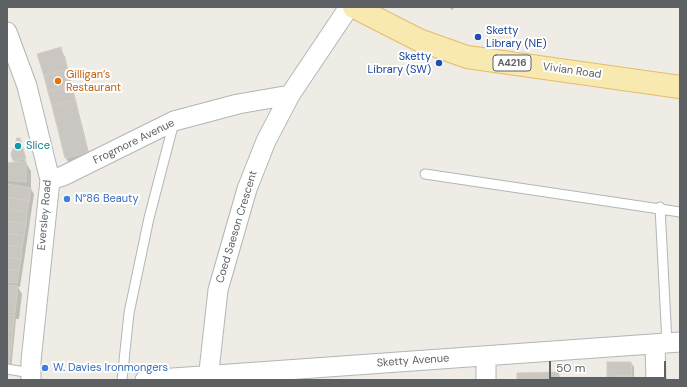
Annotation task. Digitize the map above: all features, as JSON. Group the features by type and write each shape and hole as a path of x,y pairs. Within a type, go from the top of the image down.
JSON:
{"main road":[{"name":"Vivian Road","path":"354,7 419,40 467,57 680,87"}],"street":[{"name":"Coed Saeson Crescent","path":"208,378 218,290 247,189 266,141 290,96 349,7"},
{"name":"Eversley Road","path":"7,32 26,86 50,180 31,377"},
{"name":"Frogmore Avenue","path":"50,180 77,170 174,121 238,104 290,96"},
{"name":"Sketty Avenue","path":"145,380 347,373 486,356 667,343"},
{"path":"656,380 667,343"},
{"path":"486,356 486,380"}],"lane":[{"path":"122,380 129,313 149,218 174,121"},
{"path":"425,174 660,207 680,212"},
{"path":"660,207 667,343"},
{"path":"7,369 31,377"}],"building":[{"path":"61,47 67,69 44,76 37,54"},
{"name":"Gilligan’s Restaurant","path":"67,69 71,86 48,92 44,76"},
{"path":"71,86 75,100 52,106 48,92"},
{"path":"75,100 88,153 65,158 52,106"},
{"name":"Slice","path":"17,138 20,138 26,159 13,161 11,154"},
{"path":"26,161 26,182 7,180 7,163"},
{"path":"7,184 31,188 29,201 7,197"},
{"path":"9,197 29,201 27,212 8,209"},
{"path":"8,209 27,212 26,224 7,221"},
{"path":"7,221 26,224 24,236 7,233"},
{"path":"7,233 24,236 22,247 7,245"},
{"path":"7,245 22,247 21,259 7,257"},
{"path":"7,257 21,259 19,271 7,269"},
{"path":"7,269 19,271 17,283 7,282"},
{"path":"7,285 18,286 15,313 7,312"},
{"path":"7,314 15,315 13,329 7,328"},
{"path":"7,328 13,329 12,340 7,339"},
{"path":"7,339 12,340 11,351 7,350"},
{"path":"7,350 11,351 9,366 7,365"},
{"path":"607,362 631,362 632,376 616,376 617,380 607,380"},
{"path":"559,372 559,380 517,380 517,373"},
{"path":"616,376 632,376 632,380 617,380"}],"place":[{"name":"Sketty Library (NE)","path":"478,37"},
{"name":"Sketty Library (SW)","path":"439,63"},
{"name":"Gilligan’s Restaurant","path":"58,81"},
{"name":"Slice","path":"18,146"},
{"name":"N°86 Beauty","path":"67,199"},
{"name":"W. Davies Ironmongers","path":"45,368"}]}
